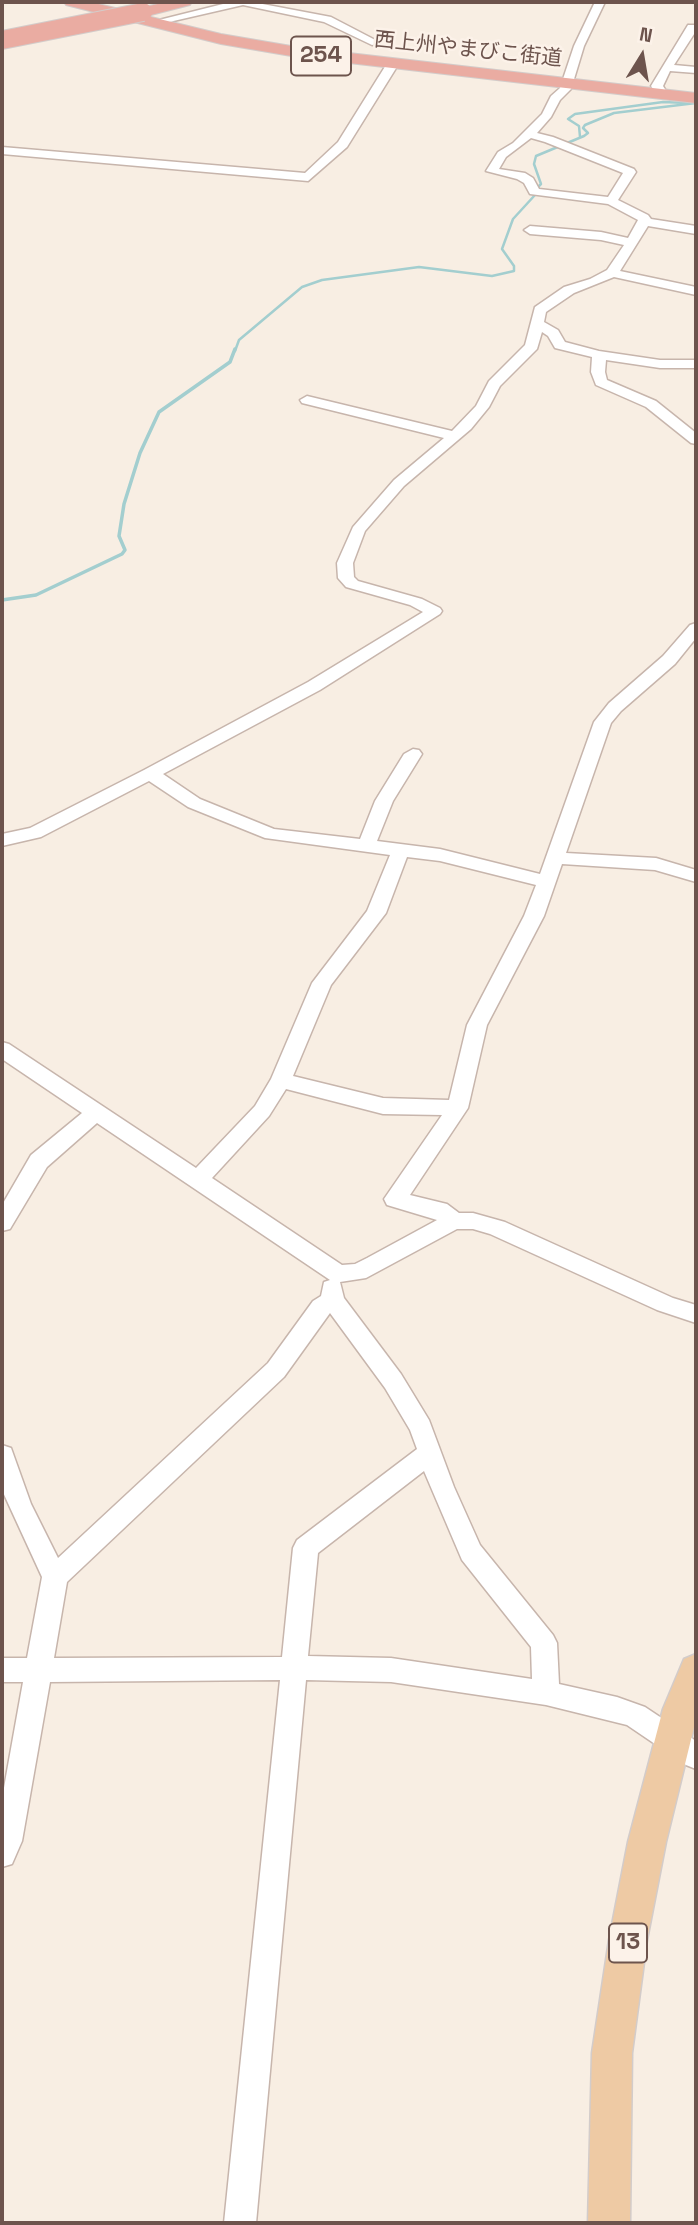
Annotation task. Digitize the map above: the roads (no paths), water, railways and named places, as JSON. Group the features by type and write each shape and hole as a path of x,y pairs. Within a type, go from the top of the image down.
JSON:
{"highway":[{"path":"144,14 161,2"},
{"path":"2,37 144,14 184,2"},
{"name":"西上州やまびこ街道","path":"75,3 144,14 259,46 392,65 696,98"}],"main road":[{"name":"13","path":"609,2223 612,2053 628,1940 644,1854 685,1748 696,1670"}],"street":[{"path":"144,14 245,2 251,6 327,19 376,43"},
{"path":"600,2 579,46 568,84 555,98 549,113 517,146 502,155 492,171 522,176 529,181 531,189 544,194 611,201 644,218 645,222"},
{"path":"662,94 657,86 692,27 696,28"},
{"path":"2,151 298,178 312,176 344,144 392,65"},
{"path":"668,68 696,70"},
{"path":"528,134 549,138 630,172 611,201"},
{"path":"645,222 696,230"},
{"path":"2,840 46,828 150,774 314,686 434,611 416,602 352,584 344,573 358,530 399,483 455,436 482,407 494,384 532,346 540,310 569,290 595,282 611,273 645,222"},
{"path":"534,235 601,236 630,242"},
{"path":"611,273 696,291"},
{"path":"537,324 553,333 560,345 600,355 660,364 696,364"},
{"path":"600,355 598,372 601,382 651,404 696,440"},
{"path":"307,400 455,436"},
{"path":"455,1221 439,1210 395,1199 458,1108 477,1025 534,916 603,722 615,707 669,660 696,628"},
{"path":"366,847 384,801 413,754"},
{"path":"150,774 194,803 271,834 440,855 545,881"},
{"path":"199,1178 262,1111 281,1080 322,983 376,913 400,852"},
{"path":"554,858 656,864 696,876"},
{"path":"2,1049 199,1178 338,1274 358,1272 455,1221 473,1221 497,1228 665,1304 696,1314"},
{"path":"281,1080 383,1106 458,1108"},
{"path":"2,1223 39,1161 97,1112"},
{"path":"338,1274 332,1283 332,1300 393,1381 421,1427 471,1552 544,1643 546,1693"},
{"path":"2,1854 8,1841 55,1577 276,1370 321,1307 332,1300"},
{"path":"240,2223 306,1548 430,1453"},
{"path":"2,1455 19,1505 55,1577"},
{"path":"2,1670 391,1670 546,1693 617,1709 636,1716 685,1748"}],"waterway":[{"path":"580,137 579,126 568,119 575,114 663,102 687,103"},
{"path":"538,187 541,184 534,164 536,156 584,136 588,133 583,128 585,125 614,113 696,103"},
{"path":"235,351 239,340 302,287 322,280 419,267 492,276 514,271 514,266 502,249 513,219 535,195"},
{"path":"2,600 36,595 122,554 125,550 119,536 124,504 140,453 159,412 230,362 235,349"}]}
